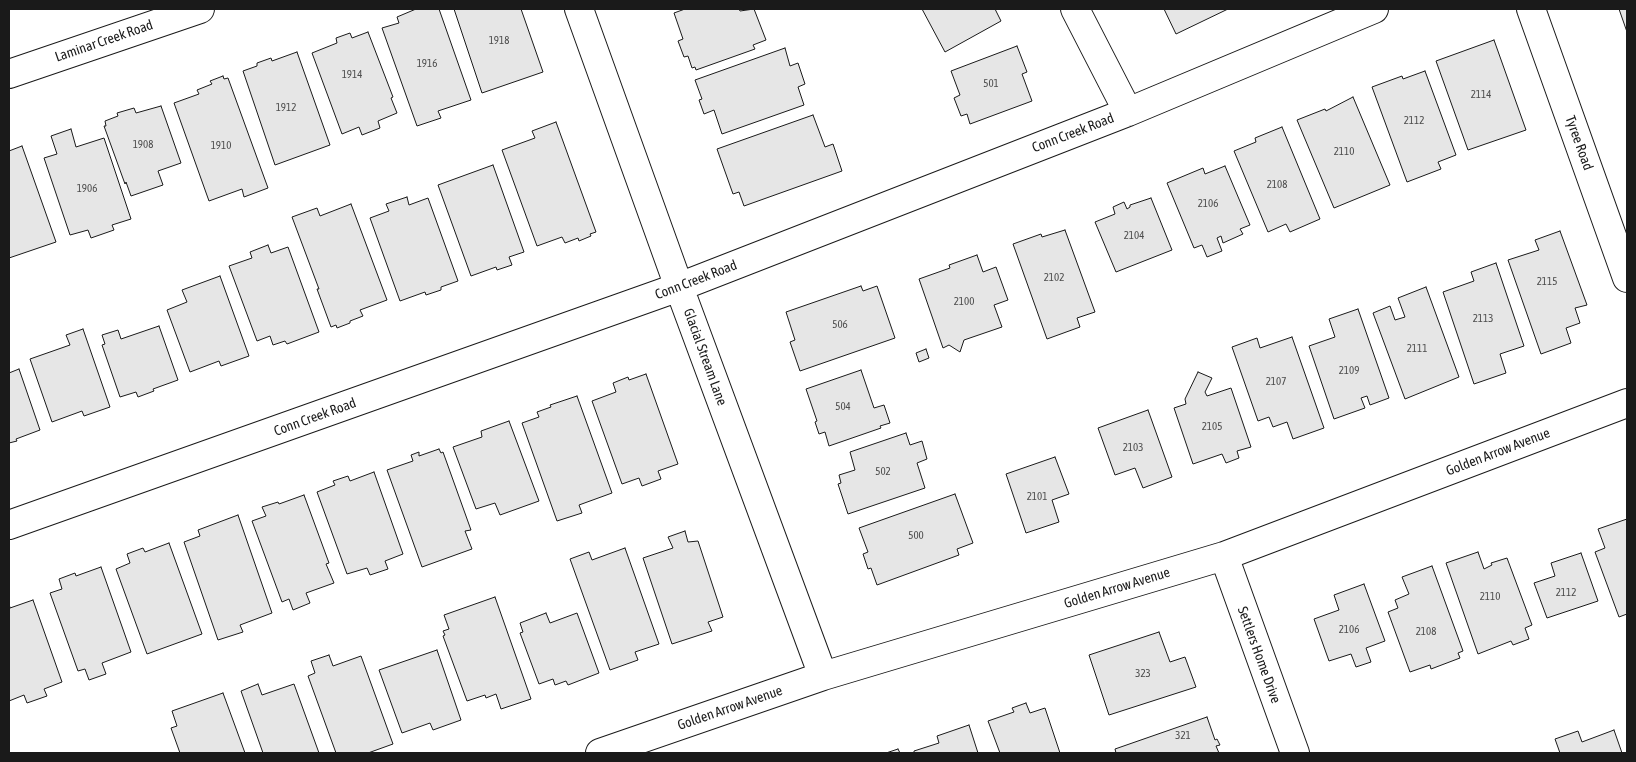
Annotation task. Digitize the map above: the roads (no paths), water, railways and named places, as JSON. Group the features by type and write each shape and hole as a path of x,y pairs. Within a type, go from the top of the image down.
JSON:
{"street":[{"name":"Laminar Creek Road","path":"9,74 200,9"},
{"name":"Glacial Stream Lane","path":"579,9 679,287 823,676"},
{"path":"1075,9 1128,112"},
{"name":"Conn Creek Road","path":"9,525 679,287 1128,112 1374,9"},
{"name":"Tyree Road","path":"1531,9 1627,278"},
{"name":"Golden Arrow Avenue","path":"600,753 823,676 1224,556 1627,403"},
{"name":"Settlers Home Drive","path":"1224,556 1295,753"}]}
